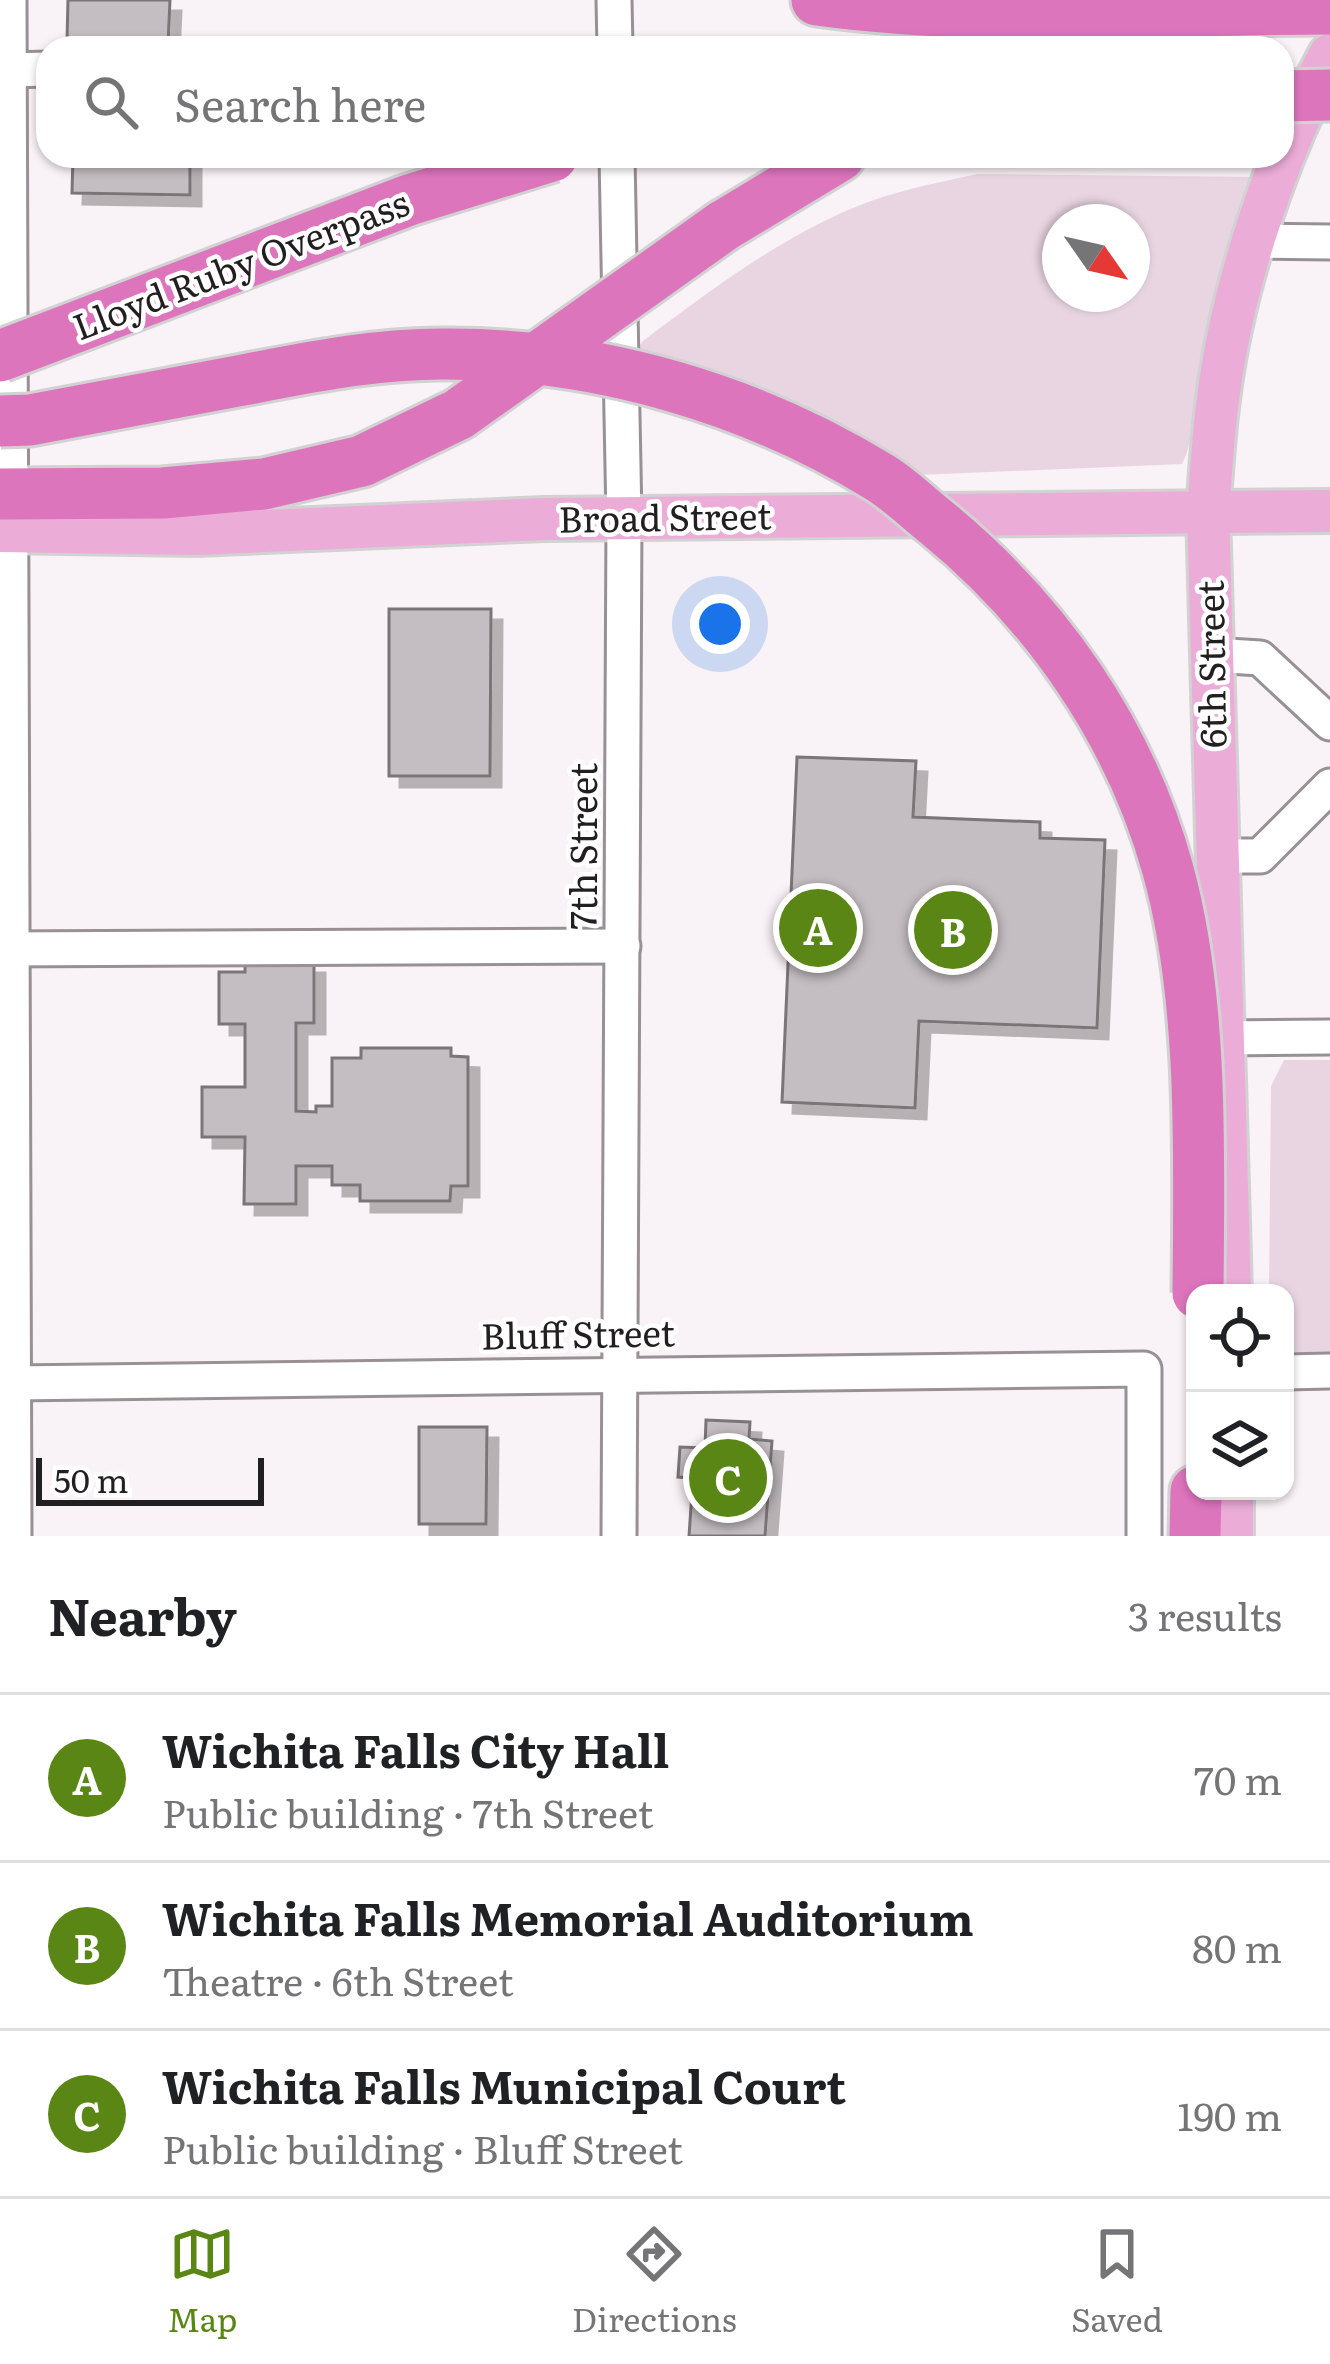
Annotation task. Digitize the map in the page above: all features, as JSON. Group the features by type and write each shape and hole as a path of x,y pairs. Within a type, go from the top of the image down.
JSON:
{"highway":[{"path":"817,0 877,8 1002,12 1151,5 1330,9"},
{"path":"1294,96 1330,95"},
{"name":"Lloyd Ruby Overpass","path":"0,356 409,200 512,168"},
{"path":"6,512 264,484 362,461 459,414 723,226 819,168"},
{"path":"0,421 30,420 350,359 495,356 588,366 744,409 883,479 960,542 1034,617 1095,700 1132,768 1168,870 1191,986 1198,1284"},
{"path":"1195,1536 1196,1500"}],"main road":[{"name":"6th Street","path":"1294,134 1330,55"},
{"name":"6th Street","path":"1229,1284 1208,511 1218,395 1279,168"},
{"name":"Broad Street","path":"6,512 197,534 545,519 1330,511"},
{"path":"1232,1500 1232,1536"}],"street":[{"path":"9,0 6,949 14,1536"},
{"path":"614,0 615,36"},
{"path":"9,70 36,69"},
{"name":"7th Street","path":"617,168 624,519 619,1536"},
{"path":"1256,241 1330,242"},
{"path":"1212,655 1260,658 1330,723"},
{"path":"1217,856 1260,856 1330,786"},
{"path":"6,949 622,946"},
{"path":"1222,1038 1330,1037"},
{"name":"Bluff Street","path":"14,1383 1144,1369 1144,1536"},
{"path":"1294,1372 1330,1371"}],"shaded area":[{"path":"978,174 1251,177 1211,322 1182,464 894,476 632,357 643,341 693,304 797,235 868,202"},
{"path":"1284,1060 1330,1060 1330,1352 1294,1352 1294,1284 1269,1284 1271,1086"}],"building":[{"path":"68,0 170,0 168,36 67,36"},
{"path":"73,168 190,168 190,195 72,193"},
{"path":"389,609 491,609 490,776 389,776"},
{"path":"797,757 916,761 913,817 1040,822 1040,838 1105,840 1097,1028 919,1021 915,1108 782,1102"},
{"path":"245,962 314,962 314,1023 296,1023 296,1111 316,1112 316,1106 332,1106 332,1058 361,1058 361,1048 451,1048 451,1056 468,1057 468,1186 451,1186 450,1201 360,1201 360,1185 332,1185 332,1166 296,1166 296,1204 244,1204 245,1137 202,1137 202,1087 245,1087 245,1024 219,1024 219,972 245,972"},
{"path":"706,1420 750,1422 749,1439 772,1441 765,1536 689,1536 693,1478 678,1477 680,1447 705,1448"},
{"path":"419,1427 487,1427 486,1524 419,1524"}],"place":[{"name":"Wichita Falls City Hall","path":"818,928"},
{"name":"Wichita Falls Memorial Auditorium","path":"953,930"},
{"name":"Wichita Falls Municipal Court","path":"728,1478"}]}
